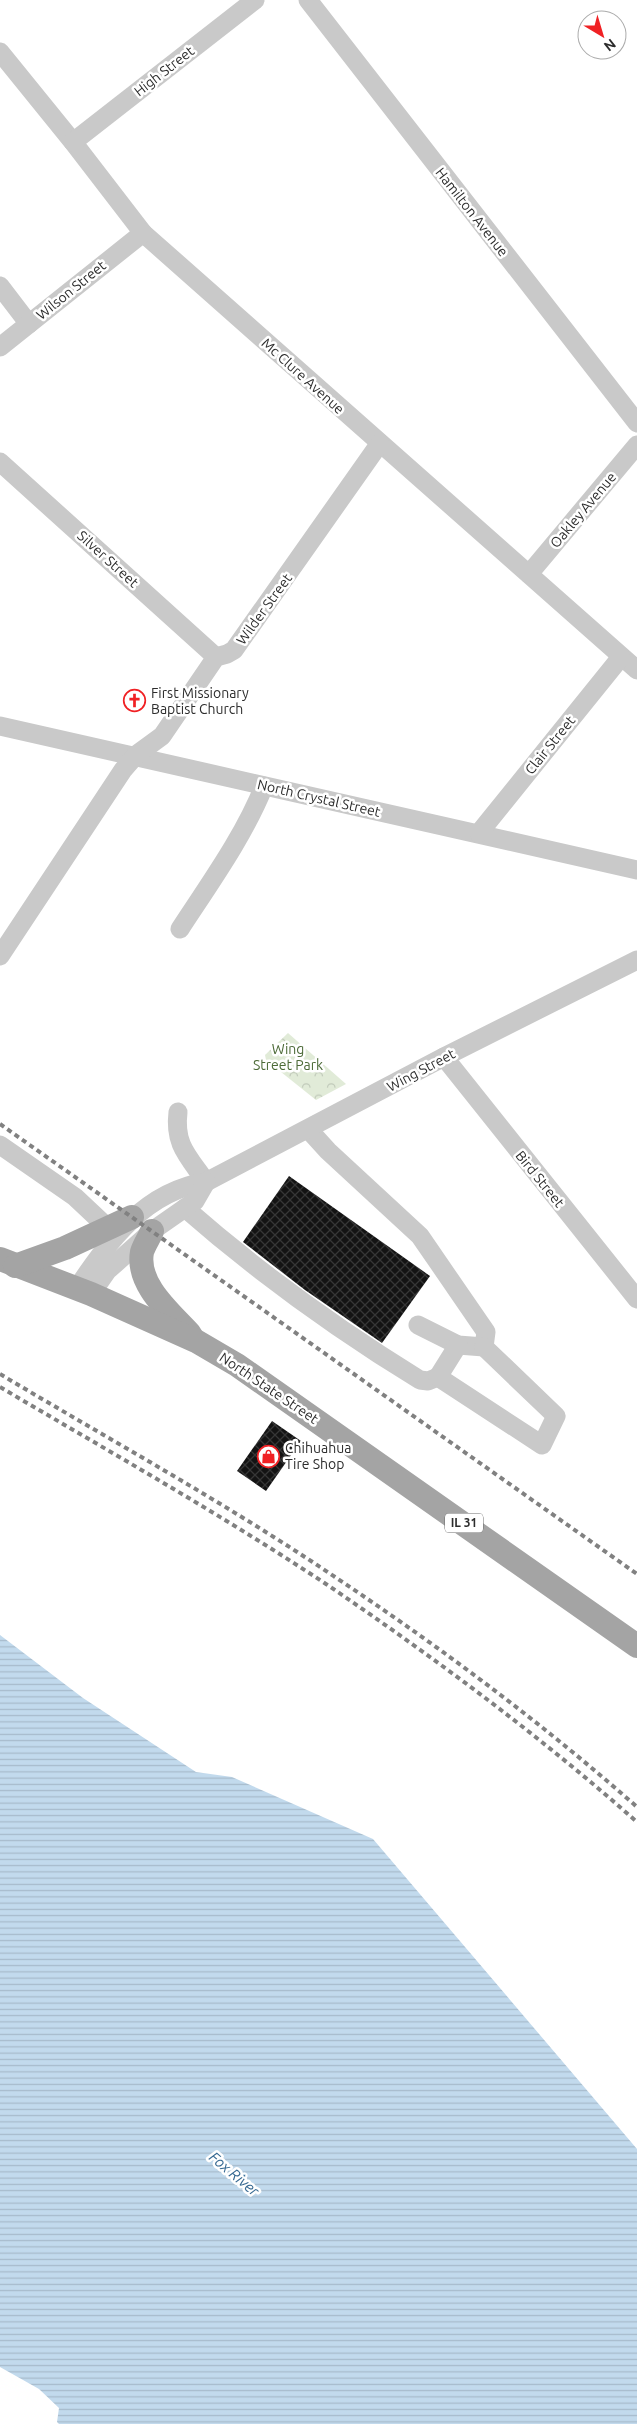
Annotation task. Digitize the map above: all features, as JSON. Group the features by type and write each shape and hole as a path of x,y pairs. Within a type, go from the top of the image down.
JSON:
{"main road":[{"path":"7,1263 65,1248 132,1217"},
{"path":"152,1231 142,1252 142,1263 146,1280 155,1294 196,1341"},
{"name":"North State Street","path":"7,1263 84,1291 196,1341 290,1401 637,1646"}],"street":[{"name":"High Street","path":"73,142 256,0"},
{"name":"Hamilton Avenue","path":"308,0 637,423"},
{"name":"Mc Clure Avenue","path":"0,52 73,142 142,233 637,670"},
{"name":"Wilson Street","path":"0,347 142,233"},
{"path":"0,286 30,324"},
{"name":"Wilder Street","path":"0,956 123,770 136,756 162,736 216,657 234,650 380,444"},
{"name":"Oakley Avenue","path":"529,574 637,445"},
{"name":"Silver Street","path":"0,462 216,657"},
{"name":"Clair Street","path":"479,833 621,657"},
{"name":"North Crystal Street","path":"0,726 637,870"},
{"path":"180,929 258,802 264,786"},
{"name":"Wing Street","path":"84,1291 104,1249 132,1217 186,1185 206,1182 637,960"},
{"name":"Bird Street","path":"444,1058 637,1299"},
{"path":"178,1112 176,1130 182,1147 206,1182"},
{"path":"308,1129 328,1151 420,1236 486,1332 484,1347"},
{"path":"0,1144 75,1197 108,1228"},
{"name":"Wing Street","path":"84,1291 152,1231 195,1201 206,1182"},
{"path":"185,1208 245,1260 380,1356 420,1380 428,1381 438,1377 458,1345"},
{"path":"418,1325 458,1345 484,1347 556,1416 542,1445 438,1377"}],"green space":[{"name":"Wing Street Park","path":"288,1033 346,1084 316,1100 266,1060 265,1055"}],"water":[{"name":"Fox River","path":"0,1635 83,1698 196,1772 232,1777 373,1839 637,2149 637,2424 59,2424 57,2422 59,2408 39,2389 0,2367"}],"building":[{"path":"289,1176 430,1276 382,1343 305,1290 243,1242"},
{"name":"Chihuahua Tire Shop","path":"272,1421 301,1441 266,1491 237,1471"}],"railway":[{"path":"0,1124 637,1574"},
{"path":"0,1374 253,1524 374,1604 490,1687 564,1745 637,1807"},
{"path":"0,1387 207,1509 329,1586 487,1699 563,1759 637,1822"}],"place":[{"name":"First Missionary Baptist Church","path":"135,701"},
{"name":"Chihuahua Tire Shop","path":"269,1456"}]}
